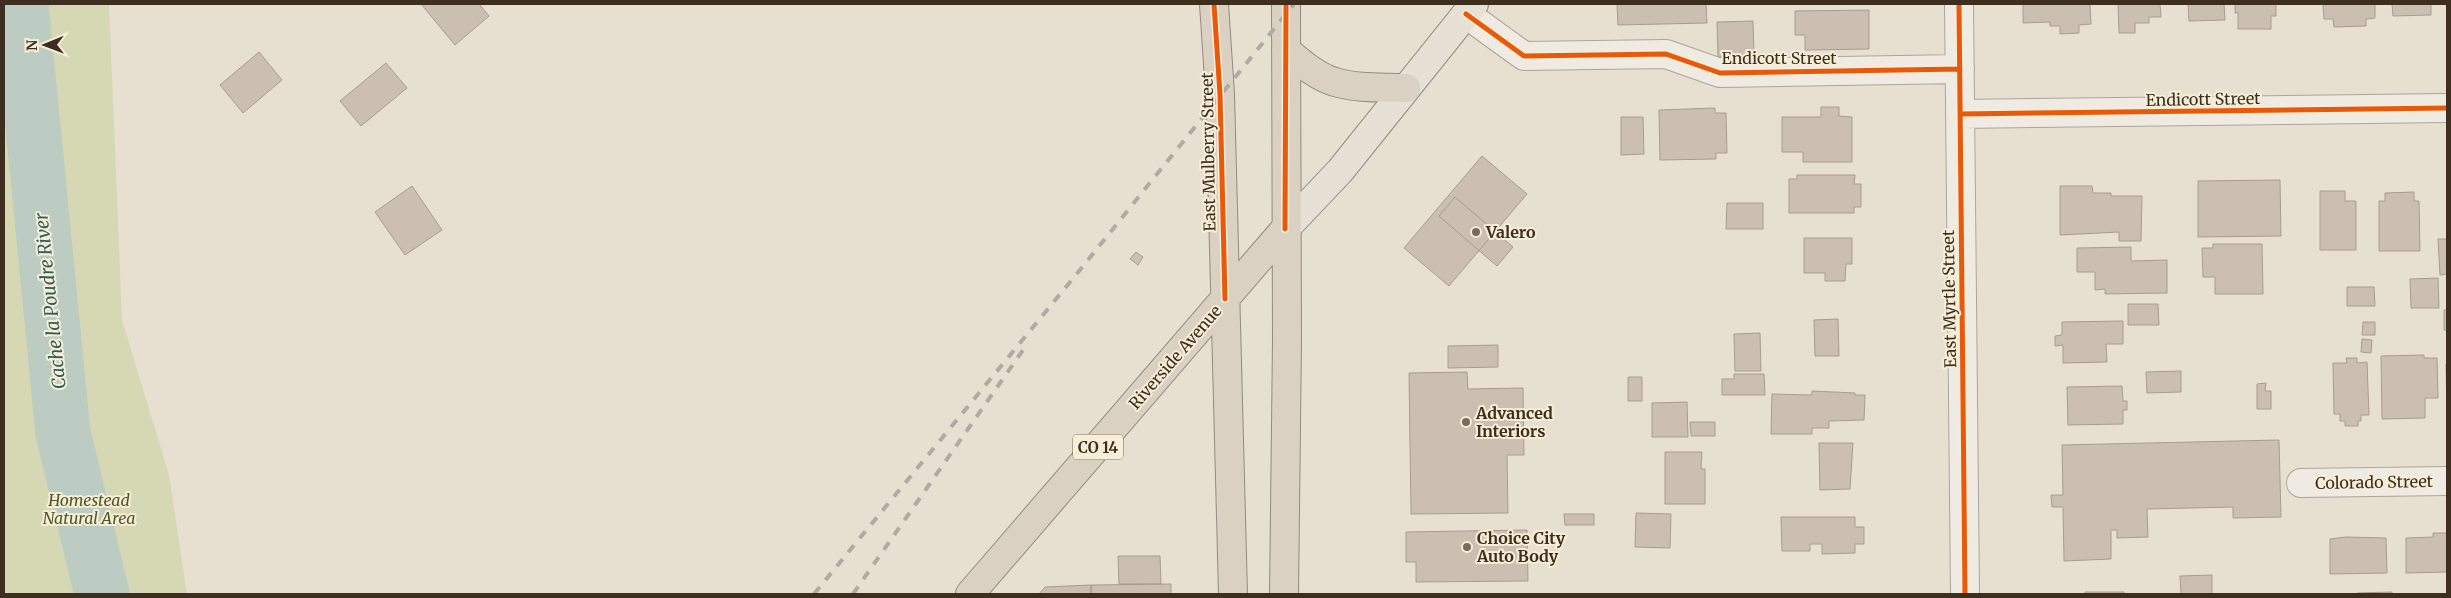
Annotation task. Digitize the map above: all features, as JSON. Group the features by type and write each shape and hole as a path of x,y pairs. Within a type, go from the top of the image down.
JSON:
{"highway":[{"name":"East Mulberry Street","path":"1214,4 1220,94 1233,594"},
{"path":"1284,594 1287,341 1285,229 1286,4"},
{"path":"1286,50 1306,67 1334,82 1363,87 1406,88"},
{"name":"Riverside Avenue","path":"970,594 1285,229"}],"main road":[{"name":"Riverside Avenue","path":"1285,229 1340,170 1470,9"}],"street":[{"name":"East Myrtle Street","path":"1959,4 1965,594"},
{"name":"Endicott Street","path":"1470,9 1524,56 1666,54 1720,73 1960,69"},
{"name":"Endicott Street","path":"1960,114 2447,108"},
{"name":"Colorado Street","path":"2301,483 2447,481"}],"green space":[{"name":"Homestead Natural Area","path":"4,4 109,4 122,320 169,475 187,594 4,594"}],"building":[{"path":"421,4 479,4 489,16 455,45"},
{"path":"1617,4 1706,4 1707,23 1618,25"},
{"path":"2023,4 2090,4 2091,24 2079,25 2079,33 2060,34 2060,26 2050,26 2050,22 2023,23"},
{"path":"2118,4 2160,4 2161,17 2149,17 2149,23 2135,23 2135,33 2119,33"},
{"path":"2188,4 2224,4 2225,20 2189,21"},
{"path":"2235,4 2276,4 2276,16 2271,16 2271,29 2238,29 2238,13 2235,13"},
{"path":"2323,4 2375,4 2375,18 2366,19 2366,26 2334,27 2333,19 2324,19"},
{"path":"2392,4 2431,4 2431,15 2393,16"},
{"path":"1869,10 1869,49 1805,50 1805,35 1795,35 1795,11"},
{"path":"1753,21 1754,56 1718,57 1717,22"},
{"path":"259,52 282,80 243,113 220,85"},
{"path":"386,63 407,88 361,126 340,101"},
{"path":"1821,107 1839,107 1839,116 1852,117 1852,162 1803,162 1803,152 1782,152 1782,117 1821,117"},
{"path":"1715,108 1715,113 1726,113 1727,153 1716,153 1716,159 1660,160 1659,110"},
{"path":"1621,117 1643,117 1644,154 1621,155"},
{"path":"1482,156 1527,194 1449,286 1404,248"},
{"path":"1797,175 1855,175 1854,184 1861,184 1861,207 1854,207 1854,213 1789,213 1789,179 1797,179"},
{"path":"2280,180 2281,236 2198,237 2198,181"},
{"path":"412,186 442,230 405,255 375,212"},
{"path":"2060,186 2092,186 2093,193 2111,193 2111,196 2142,196 2141,241 2119,241 2119,232 2060,235"},
{"path":"2320,191 2345,191 2345,201 2356,201 2356,250 2320,250"},
{"path":"2414,192 2414,201 2419,201 2420,251 2379,251 2379,201 2385,201 2385,193"},
{"name":"Valero","path":"1455,197 1513,247 1497,266 1439,216"},
{"path":"1727,203 1763,203 1763,229 1726,229"},
{"path":"1804,238 1852,238 1852,264 1846,264 1845,281 1825,281 1825,273 1804,273"},
{"path":"2438,239 2447,239 2447,274 2440,275"},
{"path":"2213,244 2262,244 2263,294 2215,294 2215,277 2203,277 2202,248 2213,248"},
{"path":"2131,247 2131,261 2167,260 2167,293 2105,294 2105,289 2095,290 2095,272 2077,272 2077,248"},
{"path":"1136,252 1143,257 1138,265 1130,259"},
{"path":"2438,278 2439,308 2411,308 2410,279"},
{"path":"2347,287 2374,287 2375,306 2347,306"},
{"path":"2128,304 2158,304 2159,325 2128,325"},
{"path":"2444,310 2447,310 2447,330 2444,330"},
{"path":"1838,319 1839,356 1815,356 1814,320"},
{"path":"2123,321 2123,344 2106,344 2107,362 2063,363 2063,345 2055,346 2055,336 2062,335 2062,322"},
{"path":"2363,322 2375,322 2375,335 2362,335"},
{"path":"1760,333 1761,371 1735,371 1734,334"},
{"path":"2362,339 2372,340 2371,353 2361,352"},
{"path":"1498,345 1498,367 1448,368 1448,346"},
{"path":"2424,355 2424,358 2437,358 2438,398 2425,398 2425,418 2382,419 2381,356"},
{"path":"2346,358 2357,358 2357,363 2367,362 2369,415 2361,415 2361,421 2358,421 2358,426 2345,426 2345,421 2340,421 2340,414 2334,414 2333,363 2347,363"},
{"path":"2446,364 2447,364 2447,416"},
{"path":"2181,371 2181,392 2147,393 2146,372"},
{"name":"Advanced Interiors","path":"1467,372 1468,389 1523,388 1524,455 1507,455 1508,513 1411,514 1409,373"},
{"path":"1734,374 1764,374 1765,395 1722,395 1722,379 1734,379"},
{"path":"1628,377 1642,377 1642,401 1628,401"},
{"path":"2266,383 2265,391 2271,391 2271,409 2257,409 2257,384"},
{"path":"2122,386 2123,401 2127,401 2127,410 2123,410 2123,424 2068,425 2067,387"},
{"path":"1812,391 1865,395 1864,420 1829,421 1829,428 1812,428 1812,434 1771,434 1772,394 1812,395"},
{"path":"1687,402 1688,437 1652,437 1652,403"},
{"path":"1690,422 1715,422 1715,436 1691,436"},
{"path":"2279,440 2281,517 2233,518 2233,507 2147,509 2148,537 2117,538 2117,530 2111,530 2111,559 2064,561 2063,507 2052,507 2051,495 2063,495 2062,445"},
{"path":"1819,443 1853,443 1850,489 1820,490"},
{"path":"1665,452 1702,452 1701,469 1705,469 1705,504 1665,504"},
{"path":"1636,513 1671,514 1670,548 1635,547"},
{"path":"1564,514 1594,514 1594,525 1565,525"},
{"path":"1781,517 1855,517 1855,527 1864,527 1864,544 1855,544 1855,553 1822,554 1822,544 1810,544 1810,551 1782,551"},
{"name":"Choice City Auto Body","path":"1527,530 1528,581 1416,582 1416,562 1406,562 1406,532"},
{"path":"2433,533 2447,533 2447,572 2406,573 2406,538 2433,537"},
{"path":"2346,537 2386,538 2387,573 2330,574 2330,539"},
{"path":"1118,556 1160,556 1161,584 1119,584"},
{"path":"2212,575 2212,594 2181,594 2180,576"},
{"path":"1171,584 1171,594 1091,594 1091,585"},
{"path":"1091,585 1091,594 1039,594 1045,587"},
{"path":"2085,592 2124,592 2124,594 2085,594"},
{"path":"2392,592 2392,594 2357,594 2357,593"}],"waterway":[{"name":"Cache la Poudre River","path":"21,4 63,433 102,594"}],"railway":[{"path":"814,594 1075,276 1294,4"},
{"path":"853,594 1023,350"}],"cycle path":[{"path":"1214,4 1220,94 1225,299"},
{"path":"1285,229 1286,4"},
{"path":"1959,4 1965,594"},
{"path":"1466,14 1524,56 1666,54 1720,73 1960,69"},
{"path":"1960,114 2447,108"}],"place":[{"name":"Valero","path":"1476,232"},
{"name":"Advanced Interiors","path":"1466,422"},
{"name":"Choice City Auto Body","path":"1467,547"}]}
